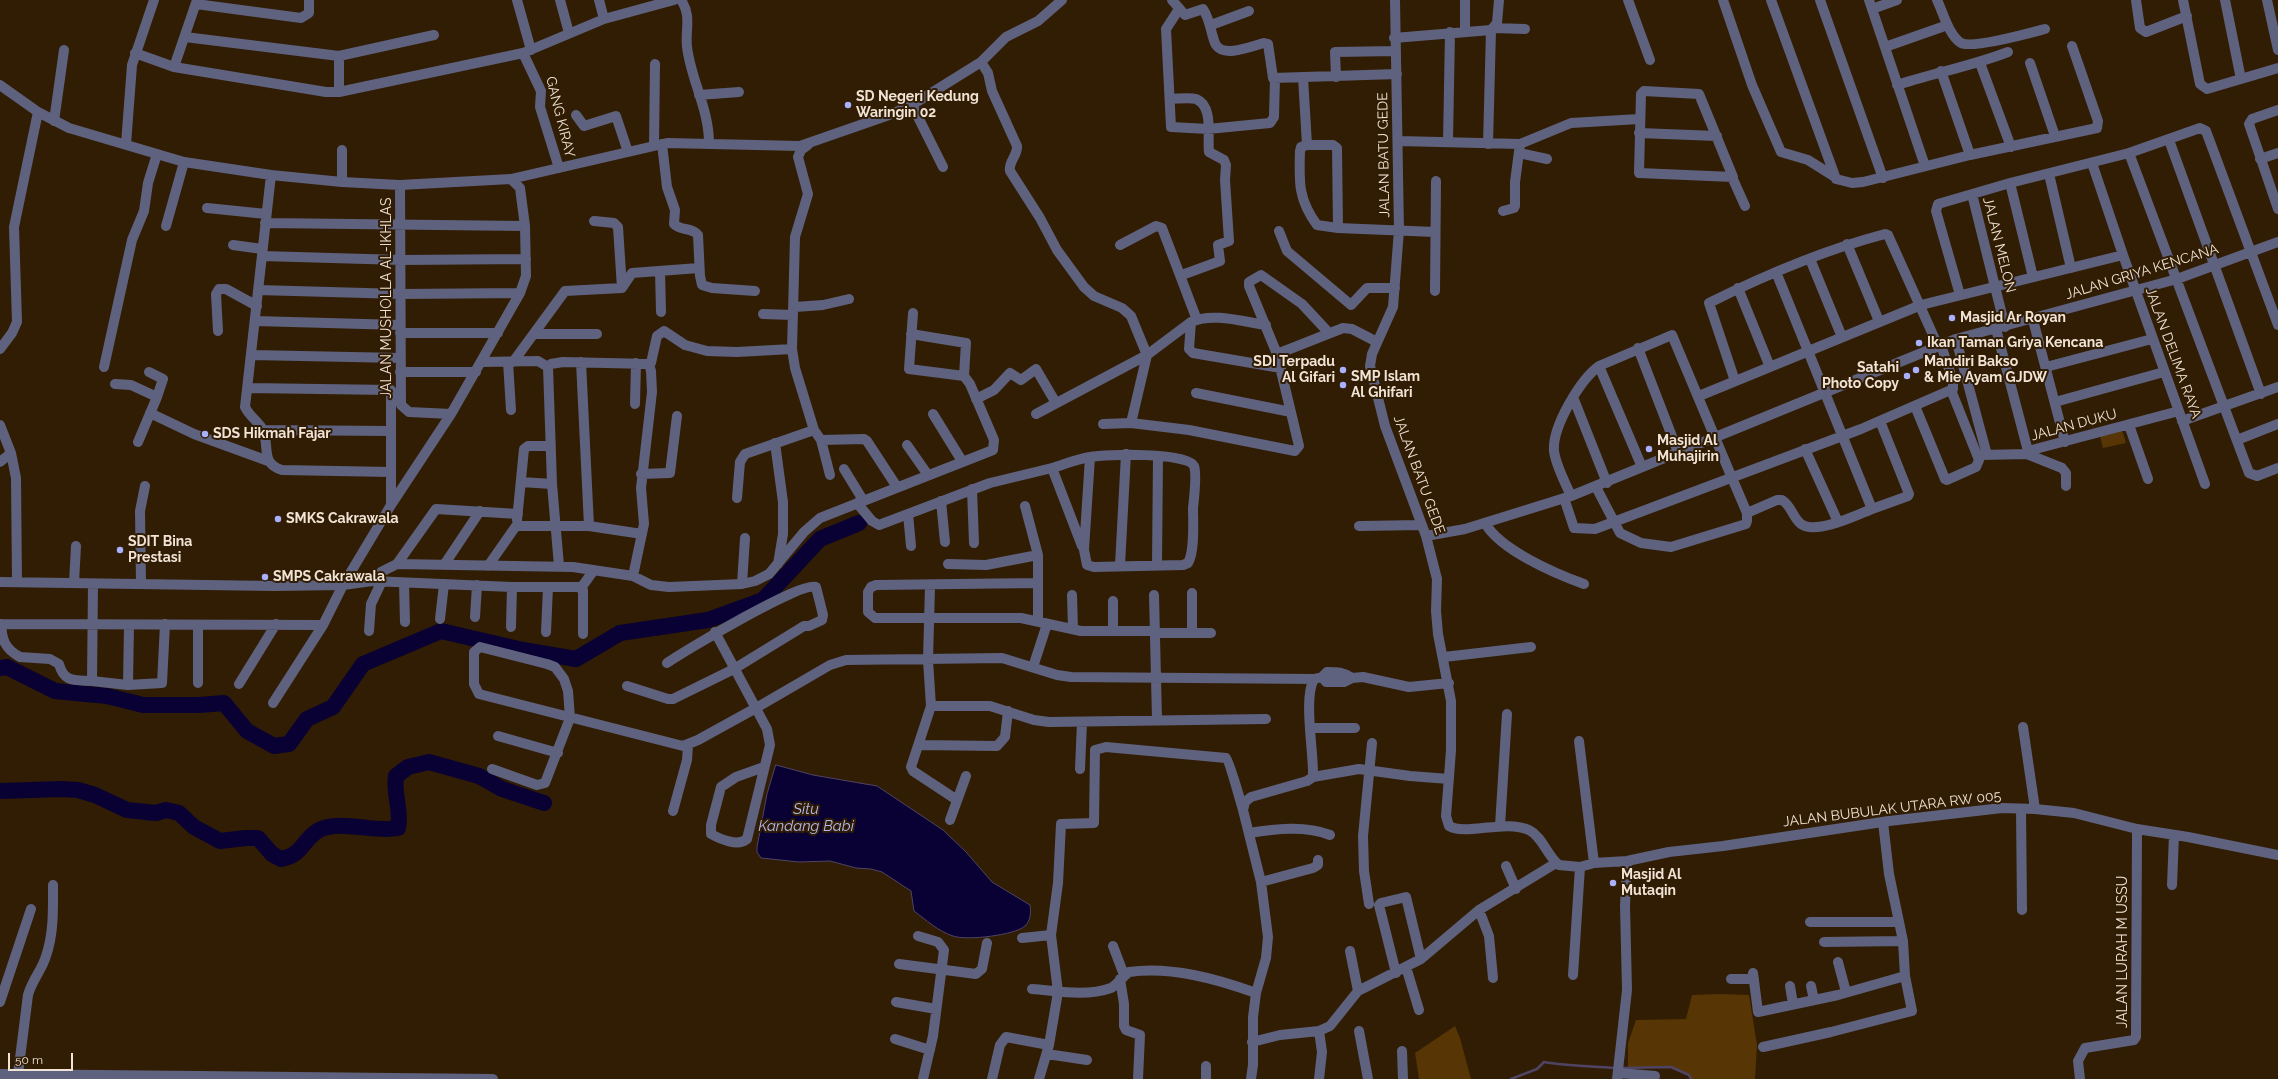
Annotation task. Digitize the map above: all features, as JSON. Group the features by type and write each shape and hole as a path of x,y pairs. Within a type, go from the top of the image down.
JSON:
{"street":[{"path":"126,144 132,65 154,0"},
{"path":"174,67 197,2 300,18 309,12 308,0"},
{"name":"GANG KIRAY","path":"517,0 527,51 541,91 540,107 558,168"},
{"path":"560,0 569,33"},
{"path":"599,0 604,19"},
{"path":"136,53 174,67 326,92 339,92 527,51 604,19 674,0"},
{"path":"681,0 688,14 687,48 699,95 708,120 709,143"},
{"path":"830,475 821,440 814,430 795,368 792,349 795,237 808,194 798,157 801,150 808,145 912,105 981,62 1006,37 1038,21 1062,0"},
{"path":"1172,0 1185,15 1204,10 1211,25 1216,44 1222,49 1232,50 1264,43 1268,44 1271,74 1275,78 1274,117 1270,123 1208,129 1171,127 1166,30 1179,9"},
{"name":"JALAN BATU GEDE","path":"1395,0 1394,38 1396,51 1399,141 1399,230 1395,288 1391,315 1377,342 1371,359 1373,382 1395,456 1426,536 1437,579 1436,611 1449,683 1452,730 1446,816 1449,826 1458,829 1500,826 1524,828 1536,834 1556,863"},
{"path":"1465,0 1465,31"},
{"path":"1488,144 1492,29 1497,23 1499,0"},
{"path":"1628,0 1650,60"},
{"path":"1722,0 1752,85 1781,152 1808,160 1822,167 1836,179 1857,183 2055,136 2096,128 2098,125 2072,46"},
{"path":"1771,0 1836,179"},
{"path":"1820,0 1883,178"},
{"path":"1897,0 1871,4 1925,166"},
{"path":"1937,0 1955,37 1961,43 1970,45 2016,37 2045,28"},
{"path":"2136,0 2140,28 2146,32 2187,16"},
{"path":"2183,0 2200,84 2202,87 2207,89 2278,68"},
{"path":"2225,0 2241,79"},
{"path":"2267,0 2278,50"},
{"path":"1211,25 1249,11"},
{"path":"1885,47 1942,27"},
{"path":"1394,38 1492,29 1525,29"},
{"path":"1448,142 1450,32"},
{"path":"185,37 339,56 434,35"},
{"path":"54,121 64,50"},
{"path":"1336,76 1335,52 1396,51"},
{"path":"1897,85 1941,71 1980,63 2008,52"},
{"path":"339,56 339,92"},
{"path":"981,62 988,73 992,92 1017,146 1017,152 1010,166 1010,171 1040,218 1057,250 1084,287 1094,296 1122,308 1131,316 1147,355 1131,423"},
{"path":"1980,63 2011,147"},
{"path":"2030,63 2055,136"},
{"path":"655,64 658,145 667,187 676,210 674,224 679,228 695,232 698,235 700,282 704,287 755,291"},
{"path":"1941,71 1970,156"},
{"path":"1275,78 1397,74"},
{"path":"1303,77 1308,145"},
{"path":"0,85 38,112 54,121 82,132 184,162 271,175 400,188 511,179 658,145 709,143 786,146 808,145"},
{"path":"1732,177 1640,174 1638,170 1641,94 1644,91 1698,94 1733,174 1732,177 1745,206"},
{"path":"699,95 739,92"},
{"path":"1170,100 1195,99 1206,110 1209,152 1224,160 1226,165 1225,180 1230,238 1226,243 1218,245 1220,261 1182,275"},
{"path":"912,105 943,167"},
{"path":"2278,110 2252,119 2249,124 2260,160 2276,196 2278,209"},
{"path":"0,349 12,333 17,322 14,227 38,112"},
{"path":"576,116 584,126 616,116 628,152"},
{"path":"1520,149 1571,123 1639,119"},
{"path":"1960,295 1936,209 1940,203 2010,183 2129,153 2197,129 2206,131 2278,325"},
{"path":"1639,133 1717,136"},
{"path":"2169,140 2261,394"},
{"path":"1399,141 1488,144 1520,149 1547,159"},
{"path":"1338,228 1337,148 1333,145 1308,145 1302,147 1300,151 1299,187 1302,198 1317,225 1338,228 1436,232"},
{"path":"1503,211 1515,207 1515,182 1520,149"},
{"path":"342,150 342,182"},
{"path":"2129,153 2251,475 2257,476 2278,468"},
{"path":"2260,160 2278,153"},
{"path":"104,367 132,240 144,211 148,183 157,154"},
{"path":"166,226 184,162"},
{"name":"JALAN DELIMA RAYA","path":"2092,163 2122,255 2205,484"},
{"path":"2049,174 2071,268"},
{"path":"268,461 263,430 245,407 271,175"},
{"path":"273,703 347,585 391,505 451,414 520,293 526,276 525,226 520,188 511,179"},
{"path":"1435,291 1436,180"},
{"path":"2010,183 2034,277"},
{"name":"JALAN MUSHOLLA AL-IKHLAS","path":"400,188 400,372 402,408 409,412 451,414"},
{"name":"JALAN MELON","path":"1972,194 1995,287 2001,328"},
{"path":"207,208 265,218 401,225 525,226"},
{"path":"594,221 614,223 618,227 622,288"},
{"path":"1120,245 1160,225 1182,275 1194,321 1188,346 1193,353 1281,368"},
{"path":"1279,231 1287,251 1351,305 1367,288 1395,288"},
{"path":"1596,487 1613,524 1620,533 1641,543 1671,547 1746,524 1748,518 1747,513 1732,478 1715,437 1699,396 1672,335 1638,348 1599,366 1588,377 1574,397 1560,424 1554,450 1574,528 1594,530 1613,524 1732,478 1805,449 1880,421 1951,390 1954,384 1940,345 1886,234 1847,244 1776,272 1738,288 1708,305 1735,381"},
{"name":"JALAN GRIYA KENCANA","path":"1426,536 1485,524 1607,483 1678,452 1956,339 2033,320 2177,279 2278,242"},
{"path":"1847,244 1879,322"},
{"path":"233,245 262,253 401,260 526,259"},
{"path":"1699,396 1921,305 2122,255"},
{"path":"1810,259 1842,337"},
{"path":"622,288 632,273 699,268"},
{"path":"660,271 661,312"},
{"path":"1776,272 1872,509"},
{"path":"1103,424 1131,423 1189,430 1293,451 1297,450 1299,446 1277,354 1249,285 1261,275 1302,304 1328,333"},
{"path":"511,410 510,362 534,334 565,291 622,288"},
{"path":"1738,288 1770,367"},
{"path":"218,331 216,294 219,289 226,289 257,306"},
{"path":"258,290 400,294 520,293"},
{"path":"763,314 794,311 849,299"},
{"path":"913,313 908,369 964,376"},
{"path":"1036,414 1147,355 1194,321 1218,318 1266,325"},
{"path":"2033,320 2065,442"},
{"path":"255,321 498,333"},
{"path":"1277,354 1328,333 1347,328 1377,342"},
{"name":"JALAN DUKU","path":"2001,328 2027,453 2128,425 2224,407 2278,387"},
{"path":"633,576 645,515 642,497 641,474 652,392 651,371 649,364 651,363 657,336 664,331 685,345 707,351 737,352 792,349"},
{"path":"534,334 597,334"},
{"path":"370,631 372,604 376,582 381,572 397,564 558,566 633,576 651,585 669,587 742,584 763,578 778,565 815,521 860,504 897,487 991,452 994,448 994,440 976,398 964,376 966,343 911,334"},
{"path":"1915,406 1945,480 1976,467 1983,455 1956,339"},
{"path":"2046,367 2152,339"},
{"path":"1638,348 1678,452"},
{"path":"252,355 400,358"},
{"path":"482,362 538,362 548,367"},
{"path":"548,367 555,363 581,362 649,364"},
{"path":"581,362 589,526"},
{"path":"635,404 636,363"},
{"path":"1599,366 1642,467"},
{"path":"548,367 550,446 558,566"},
{"path":"976,398 994,390 1010,373 1022,380 1036,370 1056,403"},
{"path":"138,442 157,397 163,378 149,372"},
{"path":"400,372 476,372"},
{"path":"2055,402 2164,372"},
{"path":"115,384 133,386 157,397"},
{"path":"248,388 391,390 391,505"},
{"path":"1951,390 1983,455"},
{"path":"1196,393 1291,412"},
{"path":"1574,397 1607,483"},
{"path":"150,413 204,438 268,461 273,467 282,470 391,472"},
{"path":"933,414 962,462"},
{"path":"641,474 671,472 677,416"},
{"path":"1747,513 1779,500 1785,502 1800,523 1805,527 1816,528 1838,522 1908,496 1909,494 1880,421"},
{"path":"2237,440 2278,424"},
{"path":"0,425 11,453 16,484 17,582"},
{"path":"2128,425 2148,479"},
{"path":"263,430 391,430"},
{"path":"737,498 740,462 747,452 814,430"},
{"path":"821,440 867,440 897,487"},
{"path":"775,443 783,502 783,534 778,565"},
{"path":"906,445 928,475"},
{"path":"488,566 516,526 525,448 550,446"},
{"path":"1805,449 1838,522"},
{"path":"0,462 11,453"},
{"path":"1983,455 2027,453 2064,469 2067,475 2066,486"},
{"path":"1120,566 1126,454"},
{"path":"844,469 860,504 870,520 879,525 972,489 1090,457 1126,454 1158,456 1187,461 1194,468 1190,559 1183,565 1090,567 1086,562 1084,550 1052,468"},
{"path":"1157,565 1158,456"},
{"path":"1084,550 1090,457"},
{"path":"521,482 552,484"},
{"path":"141,584 140,511 145,486"},
{"path":"972,489 974,543"},
{"path":"941,501 945,542"},
{"path":"1025,506 1038,555 1038,583 1043,622 1033,668"},
{"path":"397,564 436,509 518,514"},
{"path":"444,565 480,511"},
{"path":"908,514 911,546"},
{"path":"1485,524 1497,539 1550,571 1584,584"},
{"path":"1359,526 1422,525"},
{"path":"516,526 589,526 642,534"},
{"path":"742,584 745,538"},
{"path":"74,583 76,546"},
{"path":"948,564 986,565 1038,555"},
{"path":"582,634 581,588 594,570"},
{"path":"0,582 347,585 362,581 512,587 581,588"},
{"path":"404,583 405,622"},
{"path":"1038,583 873,586 868,592 868,612 874,618 1021,618 1073,629 1211,633"},
{"path":"92,682 94,625 93,584"},
{"path":"440,619 444,584"},
{"path":"475,617 477,585"},
{"path":"627,686 668,699 673,699 734,669 804,626 809,626 822,620 823,615 816,587 809,586 785,595 749,616 715,632 667,663"},
{"path":"930,586 928,660 931,706 911,767 912,770 957,800"},
{"path":"511,627 512,587"},
{"path":"546,632 548,587"},
{"path":"1192,593 1192,633"},
{"path":"1072,595 1073,629"},
{"path":"1154,595 1157,720"},
{"path":"1113,601 1113,631"},
{"path":"165,624 162,683 128,685 92,682 66,677 60,672 59,664 50,659 20,657 4,645 1,624 165,624 198,625 276,624 323,625"},
{"path":"239,684 276,624"},
{"path":"128,685 129,625"},
{"path":"198,625 198,683"},
{"path":"715,632 770,736 770,746 747,839 741,842 735,842 711,834 711,825 721,787 736,777 764,767"},
{"path":"492,769 537,785 542,784 548,780 570,718 568,691 564,679 555,667 484,647 475,650 474,684 479,694 570,718 680,745 688,745 840,661 1002,658 1058,675 1071,677 1318,678"},
{"path":"1444,657 1531,647"},
{"path":"1313,777 1310,728 1311,694 1318,678 1326,672 1345,672 1352,678 1363,677 1409,687 1449,683"},
{"path":"931,706 990,706 1034,720 1082,722 1266,719"},
{"path":"919,745 997,746 1005,737 1008,711"},
{"path":"1500,826 1507,714"},
{"path":"1080,769 1082,722"},
{"path":"2023,727 2035,809"},
{"path":"1310,728 1355,728"},
{"path":"498,736 558,753"},
{"path":"1579,741 1594,863"},
{"path":"1369,904 1364,871 1363,842 1371,770 1372,743"},
{"path":"673,811 687,760 688,745"},
{"path":"1038,1079 1048,1050 1058,992 1051,935 1057,890 1061,824 1094,823 1094,757 1098,748 1150,750 1226,758 1231,766 1236,791 1249,833 1255,866 1261,882 1268,927 1268,947 1256,993 1252,1042 1254,1065 1251,1079"},
{"path":"1243,810 1245,802 1251,797 1307,781 1313,777 1350,770 1371,770 1410,776 1449,779"},
{"path":"950,820 966,776"},
{"name":"JALAN BUBULAK UTARA RW 005","path":"1580,867 1594,863 1627,861 1670,852 1723,846 1883,822 1990,809 2035,809 2074,813 2137,830 2174,835 2278,855"},
{"path":"2021,809 2022,910"},
{"path":"1763,1047 1831,1032 1912,1011 1905,976 1903,941 1889,874 1883,822"},
{"path":"1249,833 1286,829 1308,830 1330,834"},
{"name":"JALAN LURAH M USSU","path":"2080,1079 2078,1061 2086,1048 2134,1040 2136,1037 2137,830"},
{"path":"2172,885 2174,835"},
{"path":"1261,882 1313,868 1318,865 1318,860"},
{"path":"1627,861 1625,906 1627,990 1618,1076 1655,1076"},
{"path":"1252,1042 1280,1035 1319,1030 1330,1026 1358,991 1422,959 1479,910 1516,889 1556,863 1559,865 1580,867 1573,975"},
{"path":"1506,866 1516,889"},
{"path":"18,1074 28,995 31,983 46,956 52,929 53,885"},
{"path":"1396,973 1379,905 1381,903 1406,897 1422,959"},
{"path":"0,1002 31,909"},
{"path":"1479,910 1489,936 1493,978"},
{"path":"1810,922 1899,922"},
{"path":"1022,938 1051,935"},
{"path":"918,936 938,942 942,946 936,1009 930,1050 923,1079"},
{"path":"1824,942 1903,941"},
{"path":"899,964 940,969 970,975 979,972 983,964 987,943"},
{"path":"1113,946 1122,977 1124,1026 1126,1030 1140,1035 1138,1079"},
{"path":"1350,951 1358,991"},
{"path":"1838,962 1846,992"},
{"path":"1406,967 1419,1010"},
{"path":"1032,988 1058,992 1096,992 1112,987 1122,977 1134,971 1190,973 1256,993"},
{"path":"1731,979 1754,976 1758,1012 1814,1000 1905,976"},
{"path":"1790,986 1793,1004"},
{"path":"1811,986 1814,1000"},
{"path":"896,1002 936,1009"},
{"path":"1319,1030 1322,1052 1319,1079"},
{"path":"1359,1031 1368,1079"},
{"path":"992,1079 1000,1045 1006,1037 1087,1060"},
{"path":"895,1039 930,1050"},
{"path":"1402,1051 1403,1079"},
{"path":"1206,1066 1206,1079"},
{"path":"0,1074 493,1079"}],"shaded area":[{"path":"2122,430 2126,443 2103,448 2100,436"},
{"path":"1692,995 1749,995 1757,1045 1755,1079 1691,1079 1689,1075 1670,1067 1628,1067 1628,1043 1636,1020 1686,1019"},
{"path":"1455,1026 1460,1038 1471,1079 1419,1079 1415,1053"}],"water":[{"name":"Situ Kandang Babi","path":"776,765 813,775 877,786 943,830 966,852 992,882 1030,905 1030,916 1027,924 1012,932 990,936 969,938 953,936 937,928 914,911 911,891 882,872 871,869 856,868 830,861 799,862 761,858 757,852 757,847 767,794"}],"waterway":[{"path":"0,668 7,667 55,691 107,696 143,705 199,705 224,703 247,731 274,746 289,744 307,719 333,707 363,664 441,631 523,650 576,659 620,633 708,620 763,600 820,539 859,523"},
{"path":"0,791 62,789 78,790 95,795 127,810 156,813 166,810 179,813 194,827 220,841 258,838 272,854 281,859 294,854 309,838 319,830 327,827 347,826 378,829 398,828 399,814 395,783 396,776 408,767 429,762 479,776 502,789 544,803"},
{"path":"1511,1079 1537,1069 1544,1062 1615,1068"},
{"path":"1623,1068 1671,1067 1689,1075 1691,1079"}],"place":[{"name":"SD Negeri Kedung Waringin 02","path":"848,105"},
{"name":"Masjid Ar Royan","path":"1952,318"},
{"name":"Ikan Taman Griya Kencana","path":"1919,343"},
{"name":"SDI Terpadu Al Gifari","path":"1343,370"},
{"name":"Mandiri Bakso & Mie Ayam GJDW","path":"1916,370"},
{"name":"Satahi Photo Copy","path":"1907,376"},
{"name":"SMP Islam Al Ghifari","path":"1343,385"},
{"name":"SDS Hikmah Fajar","path":"205,434"},
{"name":"Masjid Al Muhajirin","path":"1649,449"},
{"name":"SMKS Cakrawala","path":"278,519"},
{"name":"SDIT Bina Prestasi","path":"120,550"},
{"name":"SMPS Cakrawala","path":"265,577"},
{"name":"Masjid Al Mutaqin","path":"1613,883"}]}
